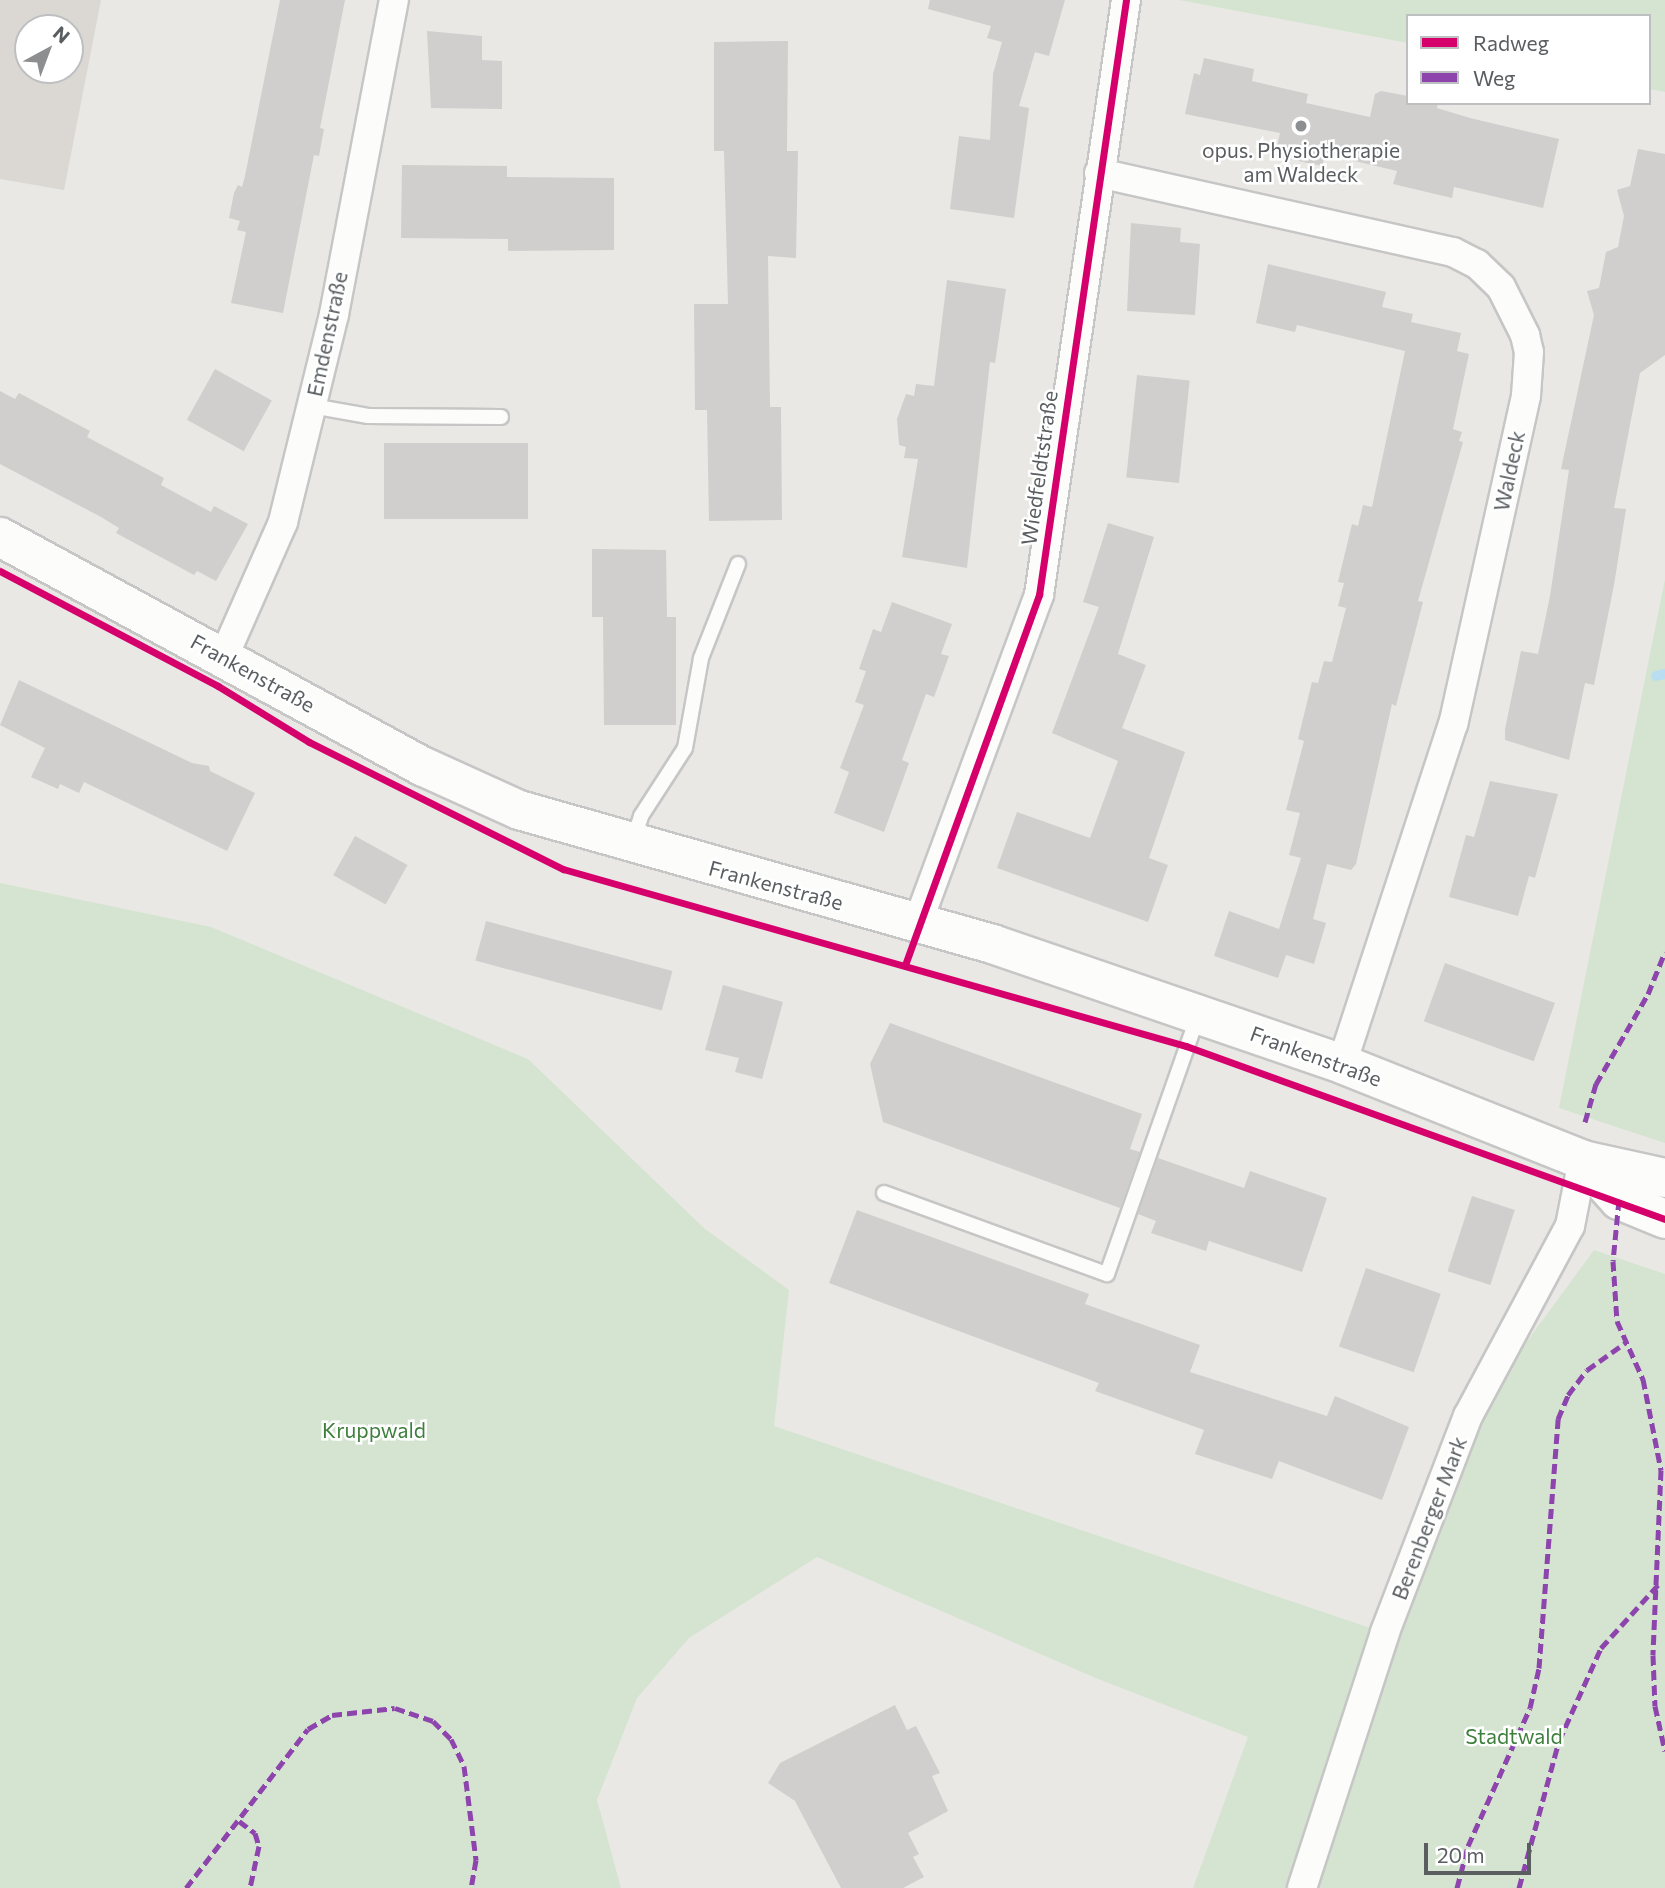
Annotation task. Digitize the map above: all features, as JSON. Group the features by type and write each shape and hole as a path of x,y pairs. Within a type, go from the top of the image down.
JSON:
{"main road":[{"name":"Frankenstraße","path":"0,537 224,656 424,767 519,810 631,845 918,922 1342,1063 1583,1160 1665,1178"},
{"name":"Frankenstraße","path":"1583,1160 1619,1200 1665,1219"}],"street":[{"name":"Emdenstraße","path":"224,656 283,522 312,406 394,0"},
{"name":"Wiedfeldtstraße","path":"918,922 1039,595 1126,0"},
{"name":"Waldeck","path":"1099,173 1453,251 1489,272 1501,287 1525,335 1530,352 1526,396 1453,724 1342,1063"},
{"name":"Berenberger Mark","path":"1303,1888 1385,1632 1419,1543 1468,1416 1570,1226 1583,1160"}],"lane":[{"path":"312,406 368,415 501,417"},
{"path":"631,845 641,816 685,748 701,658 738,564"},
{"path":"884,1193 1107,1275 1199,1014"}],"shaded area":[{"path":"0,0 101,0 64,190 0,179"}],"green space":[{"path":"1179,0 1665,0 1665,92 1651,89 1651,14 1406,14 1406,43"},
{"path":"1665,579 1665,1143 1559,1108"},
{"name":"Kruppwald","path":"0,883 211,927 528,1059 705,1229 789,1290 774,1426 1382,1632 1297,1888 1193,1888 1248,1737 1098,1679 817,1557 689,1638 637,1698 597,1800 621,1888 0,1888"},
{"name":"Stadtwald","path":"1594,1250 1665,1274 1665,1888 1308,1888 1471,1418"}],"building":[{"path":"280,0 345,0 320,128 324,129 319,156 314,155 283,313 231,303 246,232 237,230 240,221 229,218 234,193 238,185 242,187 245,176"},
{"path":"930,0 1065,0 1049,56 1035,52 1019,106 1029,108 1014,218 950,209 959,136 990,140 993,74 1002,42 987,38 991,26 928,9"},
{"path":"427,31 482,36 482,60 502,61 502,109 431,108"},
{"path":"788,41 787,151 798,151 796,258 768,256 770,407 781,407 782,520 709,521 707,410 695,410 694,304 728,304 724,151 714,151 714,42"},
{"path":"1204,58 1254,69 1252,81 1308,94 1306,103 1370,117 1375,94 1381,91 1406,96 1406,105 1438,105 1437,108 1470,118 1559,139 1543,208 1454,187 1452,198 1393,184 1397,171 1325,154 1322,166 1275,156 1280,133 1185,114 1194,73 1200,75"},
{"path":"1638,149 1665,154 1665,355 1640,373 1614,508 1626,509 1614,585 1594,685 1585,683 1569,760 1505,740 1505,729 1521,651 1538,654 1550,596 1569,470 1561,469 1594,315 1587,291 1599,288 1606,252 1618,247 1624,216 1617,190 1630,186"},
{"path":"402,165 507,166 507,177 614,178 614,250 508,251 508,239 401,238"},
{"path":"1131,223 1181,228 1180,242 1200,244 1195,315 1127,311"},
{"path":"1268,264 1386,292 1382,307 1413,314 1411,322 1461,333 1457,351 1469,354 1453,429 1462,432 1459,441 1463,442 1418,601 1423,602 1396,706 1392,704 1356,864 1351,870 1327,864 1313,919 1326,923 1314,964 1286,955 1278,978 1214,956 1229,911 1279,929 1301,858 1289,855 1300,813 1286,810 1304,741 1298,739 1312,682 1318,683 1324,661 1332,662 1346,608 1338,606 1344,583 1338,582 1352,524 1358,526 1363,505 1372,507 1405,351 1297,325 1295,332 1256,323"},
{"path":"947,280 1006,289 995,363 990,362 967,568 902,557 918,459 904,458 906,447 899,445 897,419 906,394 914,396 916,384 934,386"},
{"path":"215,369 272,401 244,451 187,420"},
{"path":"1137,375 1190,381 1179,483 1126,477"},
{"path":"0,391 15,399 19,393 90,431 87,437 164,478 161,485 211,512 214,506 248,524 216,581 197,571 194,575 116,533 119,528 101,517 0,464"},
{"path":"384,443 528,443 528,519 384,519"},
{"path":"1108,523 1154,537 1118,654 1146,665 1122,728 1185,752 1149,858 1168,865 1148,922 997,868 1017,812 1090,838 1118,761 1052,733 1099,607 1083,602"},
{"path":"592,549 666,550 667,617 676,617 676,725 604,725 603,617 592,617"},
{"path":"892,602 952,624 941,654 949,656 934,697 926,694 902,760 909,763 884,832 834,813 849,772 840,768 864,705 855,702 866,671 859,669 873,629 881,632"},
{"path":"19,680 192,763 209,766 210,771 255,793 227,851 84,782 79,793 60,784 58,789 31,777 45,748 0,725"},
{"path":"1490,781 1558,794 1535,878 1529,876 1518,916 1449,897 1466,835 1474,837"},
{"path":"355,836 407,865 386,904 333,875"},
{"path":"486,921 672,971 662,1011 475,961"},
{"path":"1445,963 1555,1003 1534,1061 1424,1021"},
{"path":"723,985 783,1002 762,1079 735,1072 739,1058 705,1050"},
{"path":"890,1023 1142,1114 1130,1149 1140,1152 1120,1208 883,1122 870,1064"},
{"path":"1158,1158 1244,1188 1250,1171 1327,1198 1302,1272 1209,1241 1206,1251 1151,1233 1156,1221 1138,1214"},
{"path":"1472,1196 1515,1210 1490,1285 1448,1271"},
{"path":"857,1210 1089,1294 1085,1304 1200,1345 1190,1372 1327,1416 1335,1396 1409,1427 1382,1500 1279,1461 1272,1479 1195,1454 1204,1430 1095,1391 1099,1383 829,1283"},
{"path":"1366,1268 1441,1294 1414,1372 1339,1346"},
{"path":"895,1705 907,1730 916,1726 940,1773 932,1776 948,1811 908,1833 919,1854 913,1857 924,1877 903,1888 841,1888 795,1801 768,1783 780,1763"}],"waterway":[{"path":"1656,676 1665,674"}],"marked path":[{"path":"1585,1122 1596,1084 1648,994 1665,952"},
{"path":"1619,1200 1613,1261 1617,1321 1643,1379 1661,1470 1653,1655 1655,1706 1665,1751"},
{"path":"1457,1888 1468,1846 1530,1708 1539,1668 1558,1419 1568,1395 1587,1370 1625,1343"},
{"path":"1519,1888 1559,1741 1601,1648 1658,1585"},
{"path":"186,1888 308,1729 332,1715 395,1708 433,1721 451,1739 464,1766 476,1860 471,1888"},
{"path":"239,1821 255,1833 259,1846 250,1888"}],"cycle path":[{"path":"905,965 1039,595 1126,0"},
{"path":"0,571 218,686 309,742 563,869 1186,1046 1665,1219"}],"place":[{"name":"opus. Physiotherapie am Waldeck","path":"1301,126"}]}
